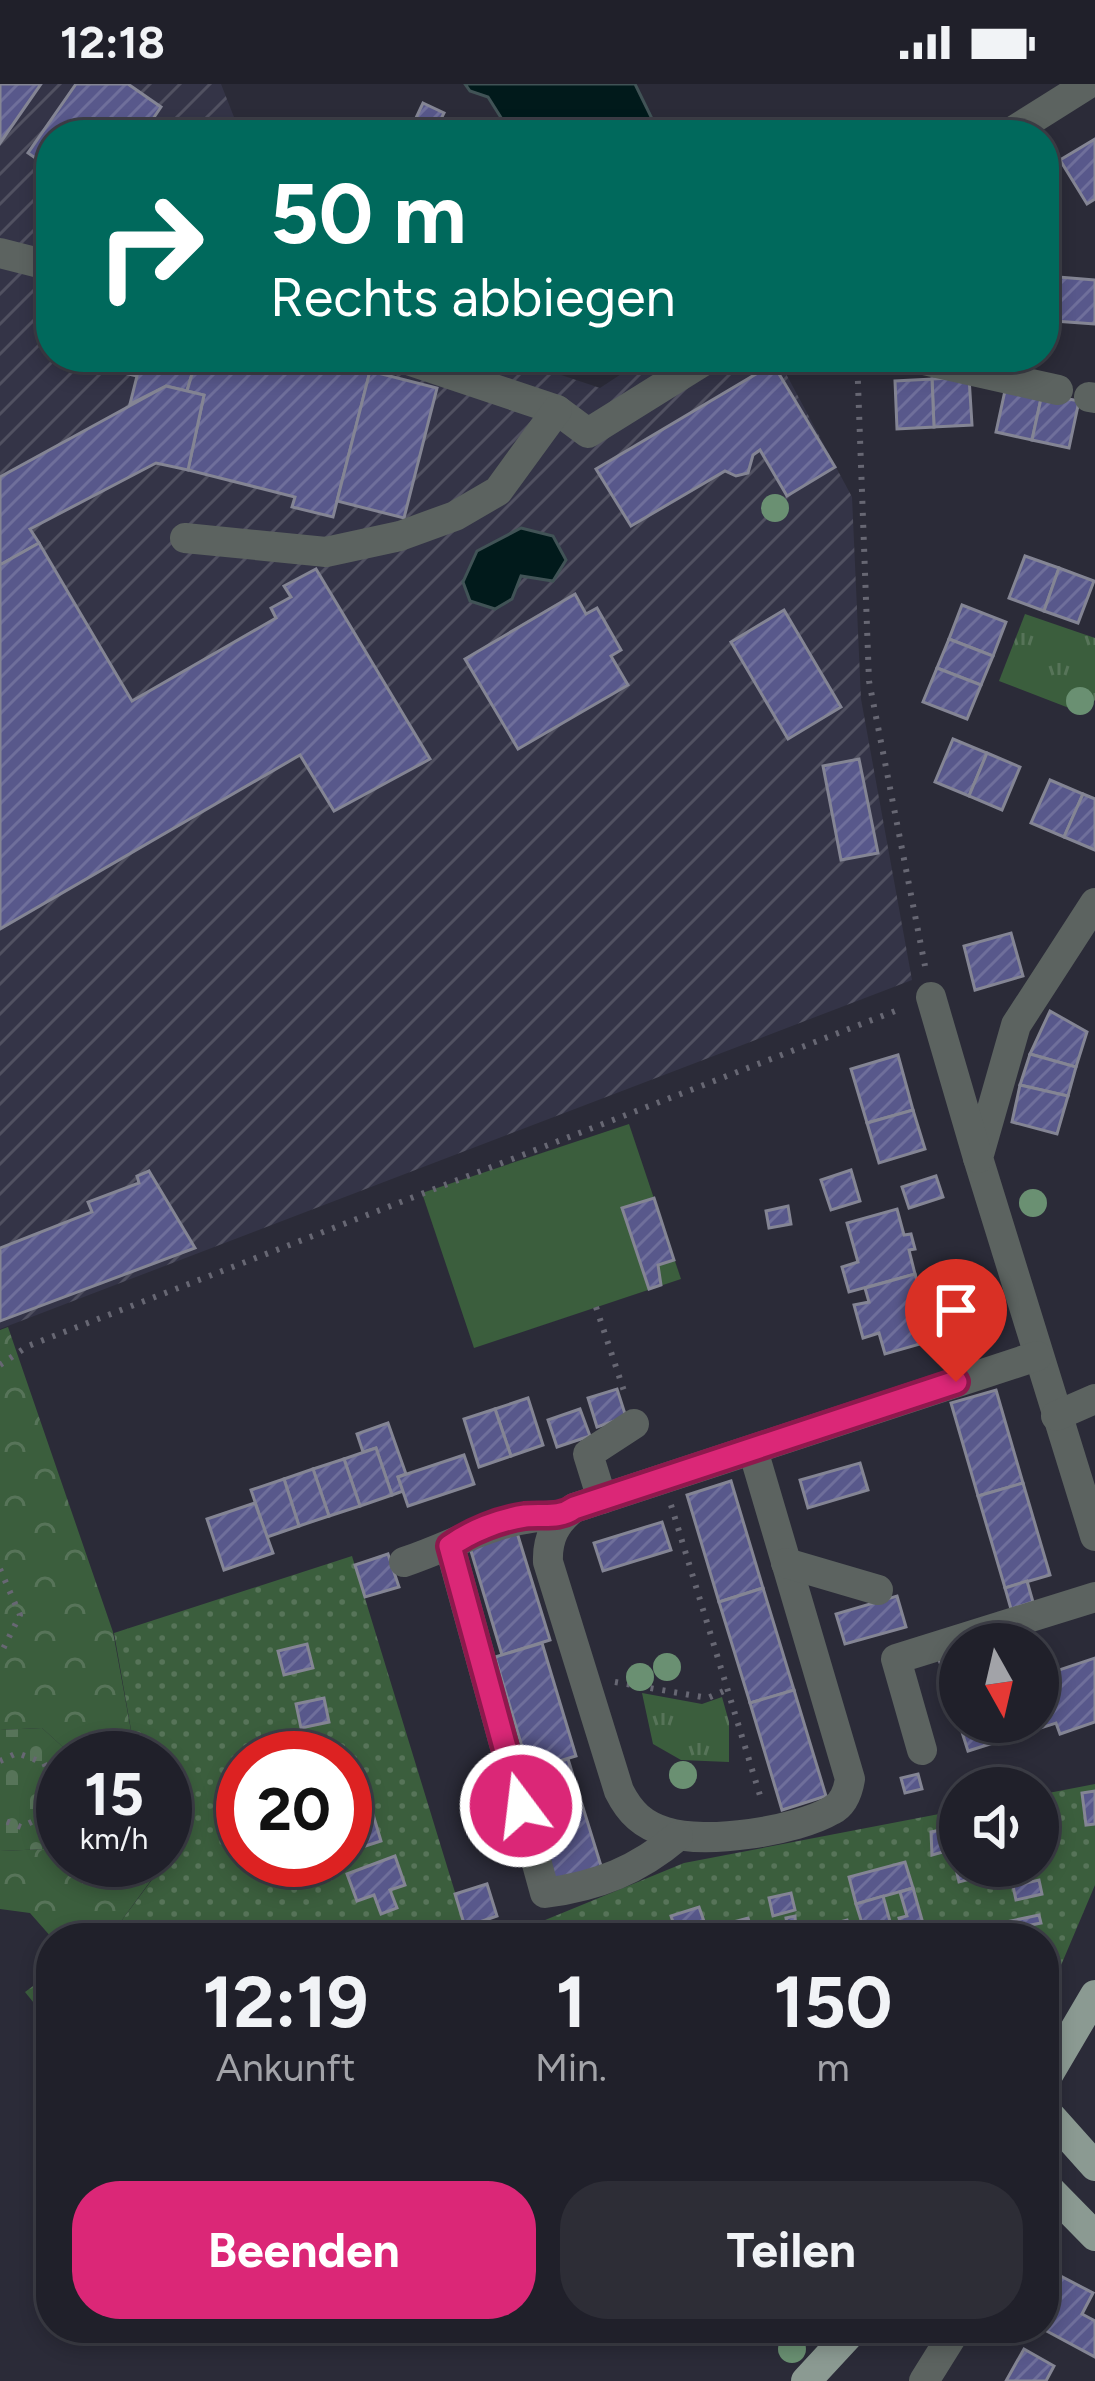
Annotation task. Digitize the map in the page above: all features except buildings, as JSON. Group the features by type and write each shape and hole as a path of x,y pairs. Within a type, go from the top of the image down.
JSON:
{"main road":[{"path":"1059,2057 1095,1996"},
{"path":"1059,2125 1095,2166"},
{"path":"1059,2199 1095,2236"},
{"path":"806,2381 841,2343"}],"street":[{"path":"1031,120 1089,84 1095,92"},
{"path":"0,254 36,262"},
{"path":"444,372 557,410 589,433 686,372"},
{"path":"978,372 1058,390"},
{"path":"185,538 326,552 400,536 455,516 498,491 557,410"},
{"path":"978,1158 1016,1024 1095,903"},
{"path":"931,997 1095,1536"},
{"path":"404,1562 522,1516 564,1515 1037,1355"},
{"path":"1056,1416 1095,1399"},
{"path":"602,1499 588,1454 634,1424"},
{"path":"564,1515 549,1541 548,1562 626,1805 634,1816 679,1836 736,1835 797,1824 836,1809 850,1779 752,1450"},
{"path":"450,1546 545,1893 574,1889 645,1864 679,1836"},
{"path":"786,1563 878,1590"},
{"path":"922,1750 896,1659 1095,1597"},
{"path":"924,2381 948,2343"}],"path":[{"path":"0,1365 28,1346 931,997 869,681 858,372"},
{"path":"596,1306 634,1424"},
{"path":"663,1479 770,1829"},
{"path":"0,1569 20,1615 0,1655"},
{"path":"583,1676 708,1698 728,1689"},
{"path":"0,1762 17,1753 44,1763 56,1788 46,1815 21,1827 0,1819"}],"shaded area":[{"path":"0,84 221,84 235,120 36,120 36,372 552,372 600,388 624,372 785,372 852,497 861,699 912,980 0,1329"},
{"path":"465,84 635,84 653,120 503,120 488,97 470,91"},
{"path":"521,528 553,536 566,560 553,581 521,576 512,599 495,609 470,601 463,582 477,551"}],"green space":[{"path":"1025,614 1095,638 1095,700 1082,713 999,681"},
{"path":"629,1124 681,1279 474,1348 422,1193"},
{"path":"8,1327 113,1632 131,1731 0,1730 0,1330"},
{"path":"352,1556 464,1923 120,1923 147,1887 192,1887 192,1731 131,1731 114,1633"},
{"path":"642,1693 702,1704 722,1697 729,1722 729,1762 681,1760 653,1744"},
{"path":"0,1730 45,1731 36,1731 36,1849 0,1851"},
{"path":"1095,1784 1095,1885 1059,1970 1059,1923 538,1923 684,1863 939,1814 939,1887 1059,1887 1059,1791"},
{"path":"36,1849 36,1887 146,1887 120,1923 39,1923 30,1913 0,1909 0,1851"},
{"path":"36,1984 36,2006 25,1992"}],"route":[{"path":"521,1806 450,1546 467,1534 522,1516 564,1515 956,1382"}]}
